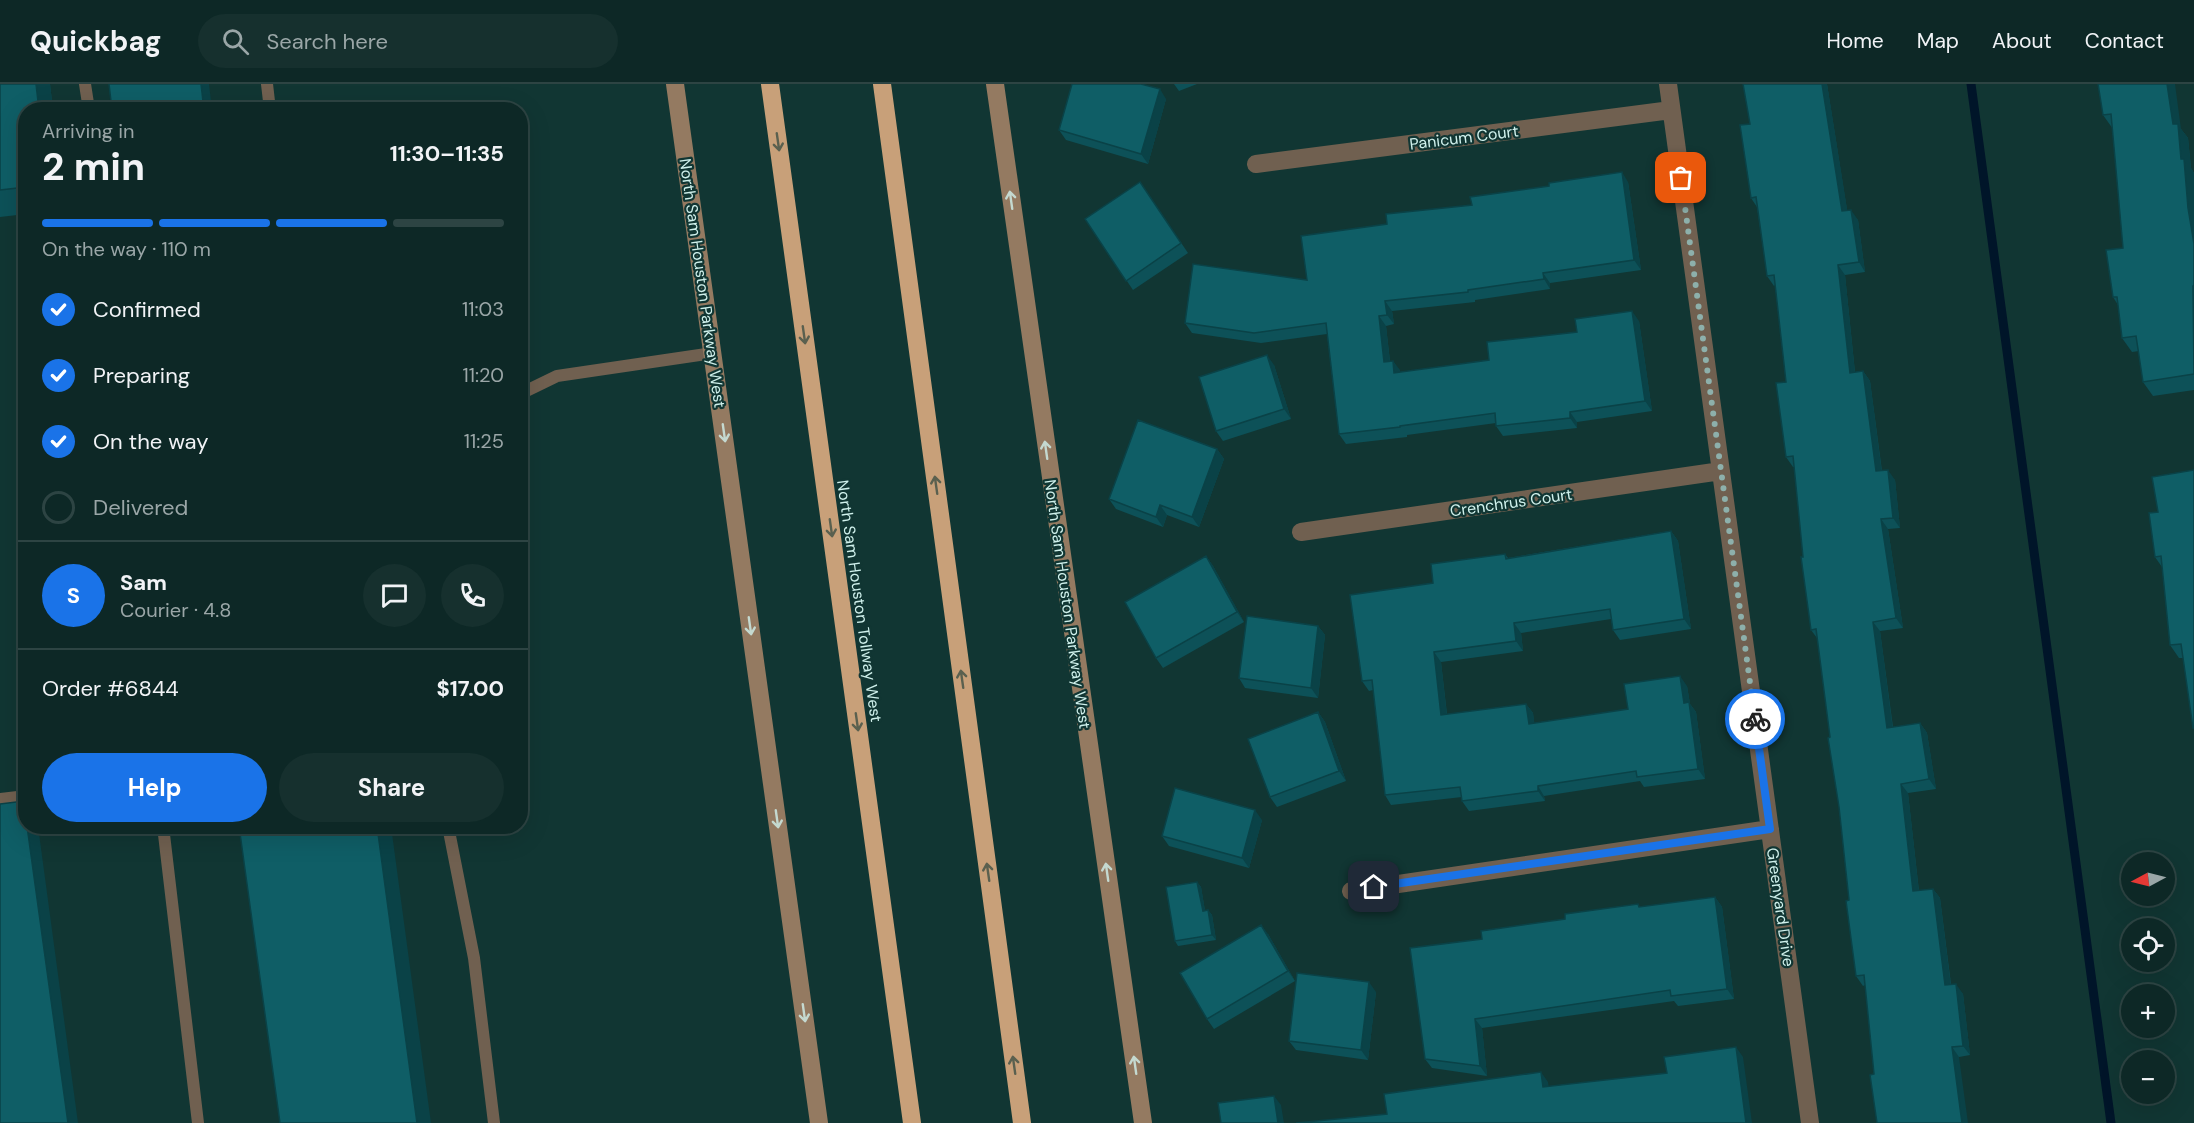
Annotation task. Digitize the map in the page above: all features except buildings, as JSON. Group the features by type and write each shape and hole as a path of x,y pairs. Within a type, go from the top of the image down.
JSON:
{"highway":[{"name":"North Sam Houston Tollway West","path":"770,84 912,1123"},
{"path":"882,84 1022,1123"}],"main road":[{"name":"North Sam Houston Parkway West","path":"675,84 819,1123"},
{"name":"North Sam Houston Parkway West","path":"995,84 1143,1123"}],"street":[{"name":"Greenyard Drive","path":"1668,84 1810,1123"},
{"name":"Panicum Court","path":"1256,164 1671,110"},
{"name":"Crenchrus Court","path":"1301,532 1721,471"},
{"path":"1350,891 1770,829"}],"lane":[{"path":"85,84 88,102"},
{"path":"267,84 269,102"},
{"path":"528,390 557,376 713,353"},
{"path":"0,799 18,797"},
{"path":"164,834 198,1123"},
{"path":"450,834 474,958 494,1123"}],"waterway":[{"path":"1971,84 2111,1123"}],"way so far":[{"path":"1681,178 1755,719"}],"route":[{"path":"1374,887 1770,829 1755,719"}]}
